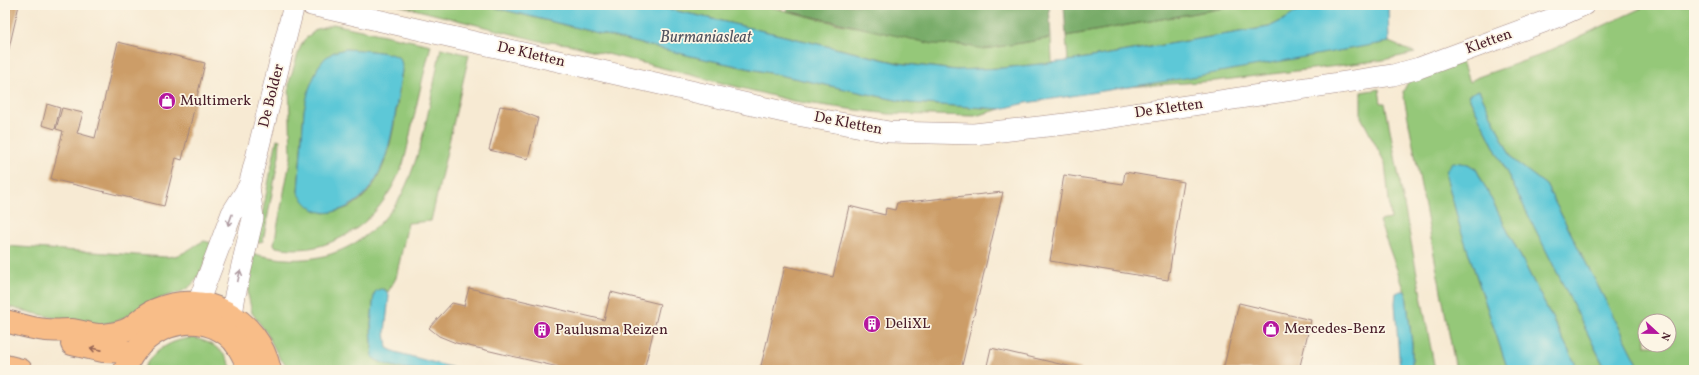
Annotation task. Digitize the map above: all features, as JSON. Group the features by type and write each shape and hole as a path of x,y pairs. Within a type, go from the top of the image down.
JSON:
{"main road":[{"path":"5,321 46,330 71,330 102,335 130,328 141,318 161,308 183,303 194,312 201,323 226,334 234,341 241,350 250,370"},
{"path":"46,330 68,342 85,348 122,353 130,361 152,335 175,324 194,312 216,307 232,315 254,334 267,359 270,370"},
{"path":"5,366 21,370"}],"street":[{"name":"De Bolder","path":"194,312 232,213 249,186 294,5"},
{"name":"De Kletten","path":"310,5 797,115 889,132 974,134 1058,125 1393,75"},
{"name":"Kletten","path":"1393,75 1419,68 1557,17 1584,5"},
{"name":"De Bolder","path":"232,315 235,295 253,218 249,186"}],"green space":[{"path":"398,5 484,5 695,57 910,103 1001,109 975,116 889,114 793,101 568,44 540,41"},
{"path":"648,5 762,5 839,24 985,49 1051,38 1052,63 1002,68 956,70 899,63"},
{"path":"787,5 1049,5 1051,38 985,49 961,45 933,44 787,11"},
{"path":"1064,5 1240,5 1066,36"},
{"path":"1240,5 1306,5 1287,18 1269,27 1068,61 1066,36"},
{"path":"1648,5 1694,5 1694,370 1641,370 1546,185 1512,159 1479,90 1468,95 1606,370 1577,370 1575,363 1476,169 1468,164 1446,176 1460,227 1508,370 1456,370 1403,92 1408,82 1420,76 1462,62 1469,82 1478,77 1538,56"},
{"path":"333,24 431,45 403,164 385,199 359,227 336,240 314,247 299,249 276,247 274,244 291,156 289,82 304,40 317,29","holes":["345,49 374,51 395,56 399,58 402,64 402,71 390,144 377,180 366,194 350,207 324,213 298,192 304,110"]},
{"path":"1389,42 1415,53 1383,60 1215,81 1126,87"},
{"path":"441,48 469,55 431,221 408,223 396,278 388,292 384,289 374,294 371,324 372,350 377,361 414,370 292,370 280,359 266,332 252,313 248,294 254,254 272,258 290,259 307,259 323,256 353,244 368,234 382,221 401,196 416,158 422,140"},
{"path":"1379,89 1381,103 1385,103 1435,370 1412,370 1412,344 1406,294 1379,221 1391,219 1385,163 1361,117 1361,92"},
{"path":"277,139 280,140 279,156 263,241 259,242 257,241"},
{"path":"204,241 212,243 201,272 187,289 144,305 114,322 103,324 76,322 5,306 5,246 165,257 178,255"},
{"path":"193,338 200,339 217,348 226,358 232,370 143,370 152,357 164,347 178,341"}],"water":[{"name":"Burmaniasleat","path":"484,5 648,5 898,63 956,70 1002,68 1068,61 1269,27 1287,18 1306,5 1388,5 1389,42 1186,78 1026,103 1001,109 910,103 695,57"},
{"path":"345,49 374,51 395,56 401,61 402,70 392,133 386,155 378,175 367,192 352,204 326,213 316,210 308,205 298,192 304,110 309,89 318,67 325,58 334,52"},
{"path":"1479,90 1512,159 1546,185 1641,370 1606,370 1468,95"},
{"path":"1453,162 1468,164 1476,169 1575,363 1577,370 1508,370 1460,227 1446,176 1447,169"},
{"path":"380,289 386,291 389,296 385,332 387,348 395,352 461,370 416,370 382,363 373,358 371,324 374,294"},
{"path":"1405,291 1406,294 1412,344 1412,370 1400,370 1395,303 1396,293"}],"building":[{"path":"5,5 19,5 6,61 5,61"},
{"path":"118,42 205,63 182,160 176,158 164,206 51,179 63,131 56,129 62,108 83,113 77,133 95,138"},
{"path":"47,104 60,108 55,129 42,125"},
{"path":"500,106 513,108 538,118 528,159 489,150"},
{"path":"1125,172 1184,182 1168,280 1050,261 1064,175 1123,184"},
{"name":"DeliXL","path":"1003,192 961,370 760,370 785,266 833,277 849,206 885,215 886,208 895,210 897,203"},
{"name":"Paulusma Reizen","path":"469,288 604,320 611,292 660,304 644,370 571,370 456,343 439,336 429,328 452,303 464,306"},
{"name":"Mercedes-Benz","path":"1239,303 1311,320 1299,370 1223,370"},
{"path":"991,348 1081,369 1081,370 986,370"}],"place":[{"name":"Multimerk","path":"167,101"},
{"name":"DeliXL","path":"872,324"},
{"name":"Mercedes-Benz","path":"1271,329"},
{"name":"Paulusma Reizen","path":"542,330"}]}
